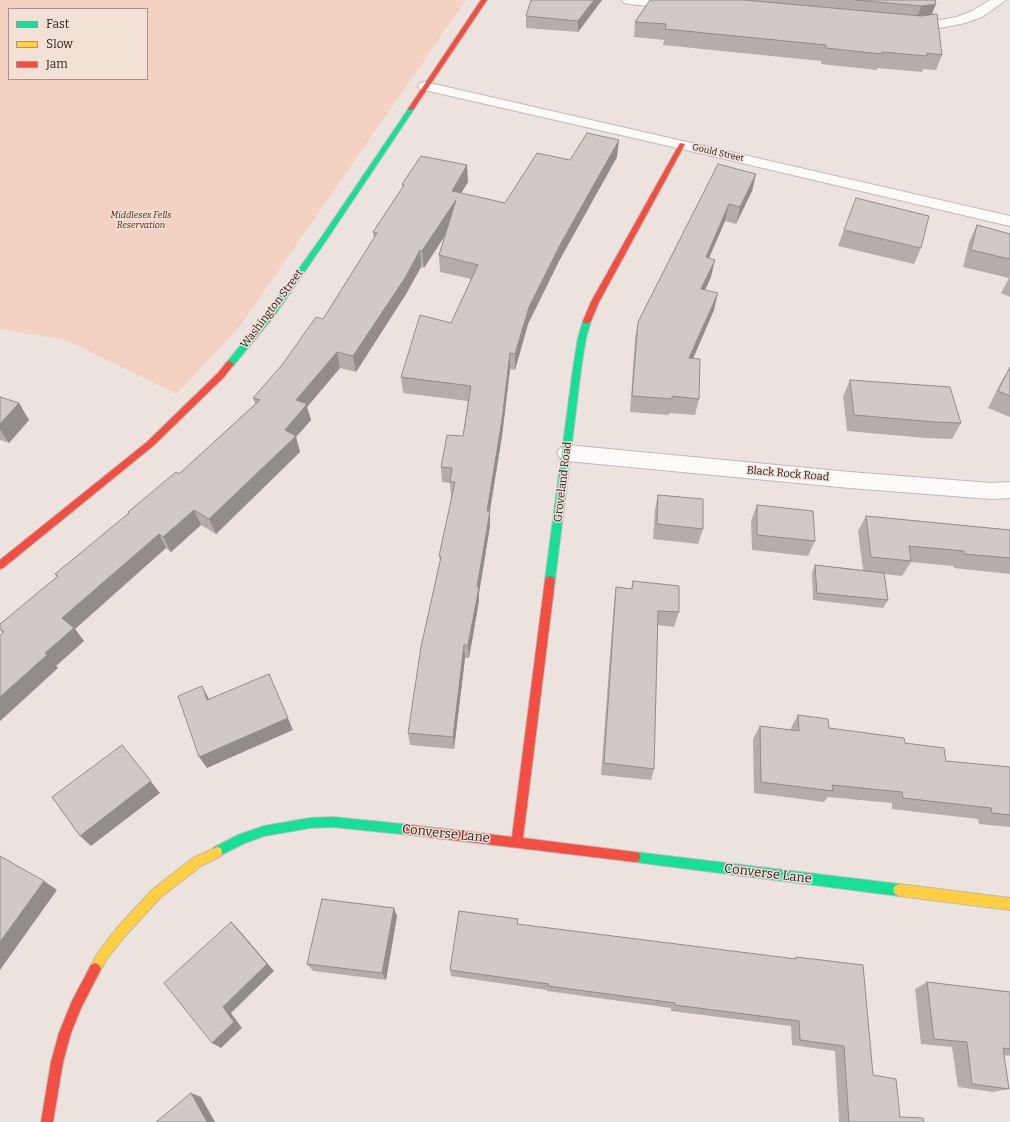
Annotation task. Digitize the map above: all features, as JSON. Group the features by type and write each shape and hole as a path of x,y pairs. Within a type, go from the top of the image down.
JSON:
{"street":[{"name":"Washington Street","path":"0,565 150,444 221,375 275,308 323,240 484,0"},
{"path":"629,0 692,6"},
{"path":"898,25 928,25 950,22 969,17 999,0"},
{"name":"Gould Street","path":"425,86 682,144 1010,221"},
{"name":"Groveland Road","path":"517,842 577,369 587,320 613,267 682,144"},
{"name":"Black Rock Road","path":"567,453 857,480 991,491 1010,490"},
{"name":"Converse Lane","path":"47,1122 51,1091 59,1054 65,1033 76,1005 89,980 112,944 137,912 177,876 198,862 249,836 280,828 310,823 333,822 355,824 517,842 1010,904"}],"green space":[{"name":"Middlesex Fells Reservation","path":"0,0 466,0 240,326 177,394 66,340 0,329"}],"building":[{"path":"531,0 594,0 578,21 526,16"},
{"path":"650,0 744,0 921,16 937,14 942,55 927,53 927,56 882,52 882,54 826,48 826,45 665,29 666,24 635,22"},
{"path":"855,0 935,0 936,4 921,6"},
{"path":"587,133 619,140 560,245 529,307 515,354 510,353 502,420 487,511 490,511 477,587 479,587 468,645 464,645 453,737 408,733 421,647 441,557 439,556 455,482 450,482 452,468 441,467 447,435 463,436 471,386 401,377 420,315 451,323 478,265 439,255 456,200 422,251 420,250 405,278 353,356 337,352 296,400 307,404 285,430 296,436 209,519 194,510 163,537 159,534 62,618 74,628 45,653 47,655 0,697 0,635 4,632 0,629 0,624 58,576 55,574 129,513 128,512 176,472 179,474 260,400 253,398 282,365 316,317 323,319 377,233 373,232 421,156 467,165 452,191 505,203 537,153 570,160"},
{"path":"718,164 756,174 740,207 729,204 706,257 715,260 701,289 718,293 689,358 700,359 699,399 672,396 672,399 632,396 638,322"},
{"path":"856,198 929,216 921,248 844,230"},
{"path":"977,225 1010,234 1010,259 971,250"},
{"path":"1010,367 1010,396 998,391"},
{"path":"850,380 950,387 961,423 854,415"},
{"path":"0,397 19,403 0,424"},
{"path":"658,495 703,499 703,529 657,524"},
{"path":"757,505 813,511 815,541 757,535"},
{"path":"866,516 1010,530 1010,558 964,554 964,551 909,546 911,561 871,557"},
{"path":"815,565 884,573 888,600 817,593"},
{"path":"633,581 679,586 679,612 658,611 654,769 604,763 616,587 632,589"},
{"path":"269,674 288,718 199,757 178,696 202,686 207,700"},
{"path":"798,715 828,719 829,728 904,738 905,743 944,748 946,761 1010,767 1010,815 992,813 991,808 903,798 902,792 832,785 833,791 761,782 760,726 799,731"},
{"path":"122,745 151,781 80,836 52,797"},
{"path":"0,856 44,881 0,942"},
{"path":"322,899 394,908 382,973 307,964"},
{"path":"459,911 518,919 517,924 796,959 796,957 863,965 873,1075 896,1079 900,1117 923,1118 924,1122 849,1122 844,1046 800,1040 799,1021 675,1005 675,1003 548,986 549,984 450,970"},
{"path":"231,922 267,964 223,1007 234,1022 212,1043 164,983"},
{"path":"927,982 1010,992 1010,1049 1003,1048 1009,1089 972,1084 967,1042 934,1039"},
{"path":"191,1093 207,1122 156,1122"}],"traffic: fast":[{"path":"230,364 271,314 323,240 411,109"},
{"path":"550,580 577,369 582,338 587,321"},
{"path":"217,852 242,839 264,831 310,823 333,822 411,830"},
{"path":"635,857 899,890"}],"traffic: slow":[{"path":"95,969 103,955 120,933 157,893 197,862 217,852"},
{"path":"899,890 1010,904"}],"traffic: jam":[{"path":"411,109 484,0"},
{"path":"587,321 595,302 682,144"},
{"path":"0,565 150,444 221,375 230,364"},
{"path":"517,842 550,580"},
{"path":"411,830 635,857"},
{"path":"47,1122 57,1062 65,1033 76,1005 95,969"}]}
